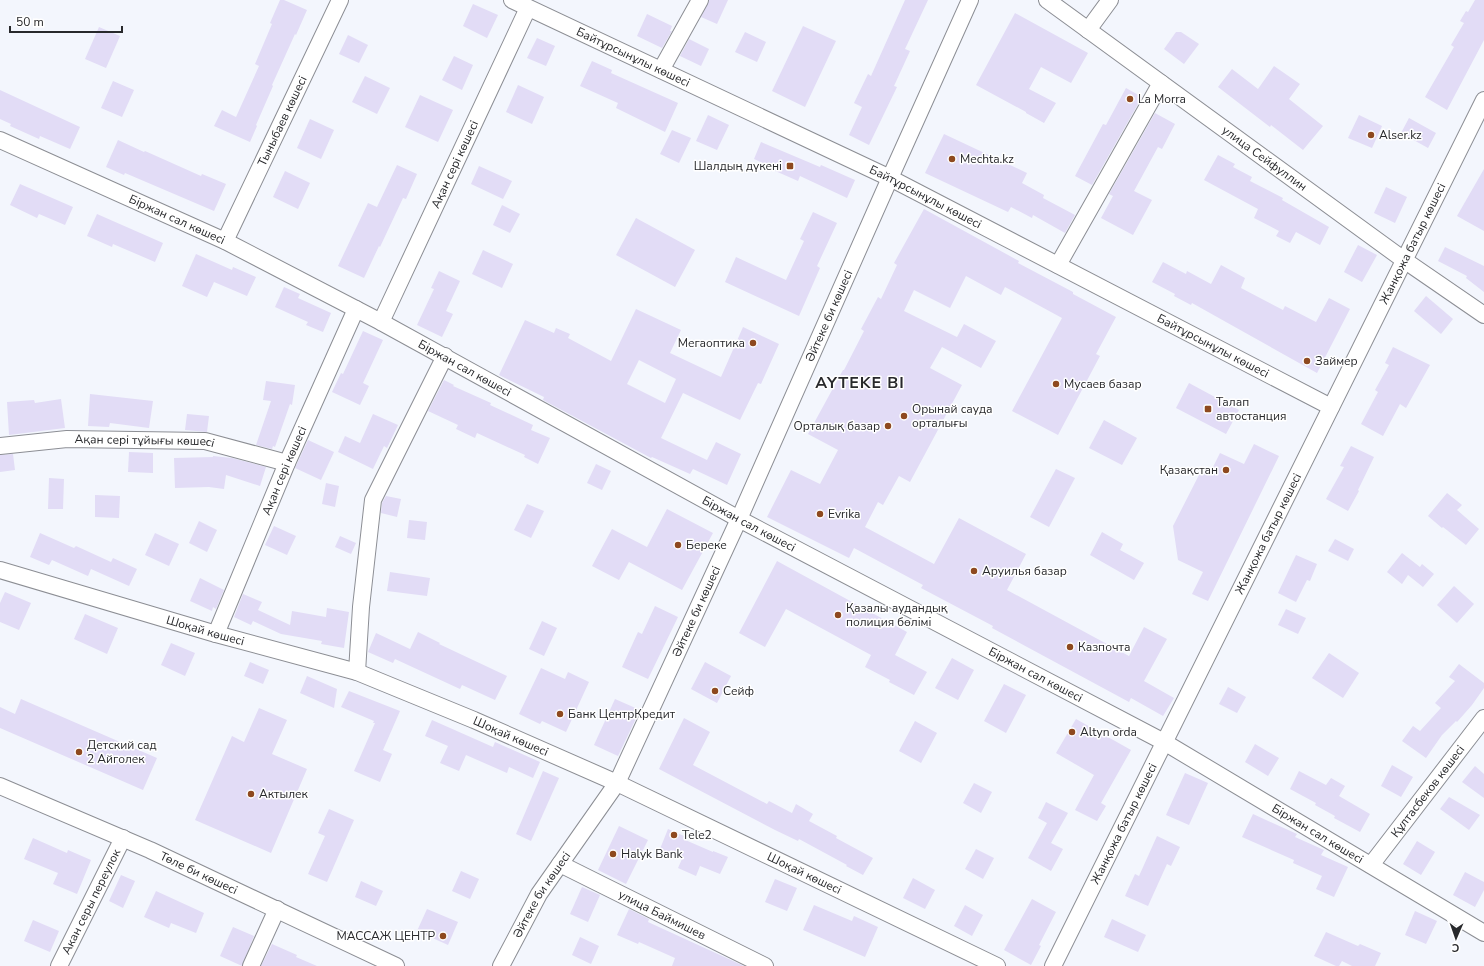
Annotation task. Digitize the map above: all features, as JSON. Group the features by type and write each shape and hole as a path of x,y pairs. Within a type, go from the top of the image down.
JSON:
{"street":[{"name":"Тыныбаев көшесі","path":"225,241 340,0"},
{"name":"Байтұрсынұлы көшесі","path":"512,0 890,178 1331,407"},
{"path":"661,70 700,0"},
{"name":"Әйтеке би көшесі","path":"501,966 539,894 617,783 739,519 970,0"},
{"name":"улица Сейфуллин","path":"1047,0 1404,260 1484,316"},
{"path":"1088,30 1110,0"},
{"name":"Ақан сері көшесі","path":"381,322 528,8"},
{"path":"1058,265 1161,83"},
{"name":"Жанқожа батыр көшесі","path":"1053,966 1484,100"},
{"name":"Біржан сал көшесі","path":"0,140 225,241 356,308 739,519 1164,742 1484,932"},
{"name":"Ақан сері көшесі","path":"216,634 287,463 356,308"},
{"path":"357,672 361,608 373,500 445,356"},
{"name":"Ақан сері тұйығы көшесі","path":"0,446 67,439 205,441 287,463"},
{"name":"Шоқай көшесі","path":"0,570 216,634 357,672 474,720 617,783 997,966"},
{"name":"Құлтасбеков көшесі","path":"1371,865 1484,718"},
{"name":"Төле би көшесі","path":"0,786 150,850 396,966"},
{"name":"Акан серы переулок","path":"59,966 123,838"},
{"name":"улица Баймишев","path":"560,864 765,966"},
{"path":"251,966 277,910"}],"building":[{"path":"280,0 284,0 307,10 272,85 273,86 250,142 214,126 222,110 236,117 259,66 255,64 272,24 270,23"},
{"path":"709,0 728,0 717,24 701,17"},
{"path":"905,0 928,0 905,49 910,51 894,86 897,87 869,145 849,135 862,107 854,103 868,74 871,76"},
{"path":"1475,0 1484,0 1484,40 1447,110 1425,97 1454,47 1451,45 1464,23 1460,21 1466,11 1468,12"},
{"path":"473,4 498,15 487,38 463,26"},
{"path":"1015,13 1088,53 1071,83 1041,67 1029,89 1056,103 1044,123 976,85"},
{"path":"647,14 672,26 670,31 672,31 662,48 637,36"},
{"path":"803,26 836,41 805,107 772,91"},
{"path":"99,27 120,36 106,68 85,59"},
{"path":"745,32 766,42 757,62 735,52"},
{"path":"1176,32 1181,32 1199,44 1184,64 1164,49"},
{"path":"348,35 368,45 359,63 339,54"},
{"path":"537,38 555,46 546,66 527,58"},
{"path":"689,39 709,49 701,66 680,56"},
{"path":"454,56 473,65 462,90 442,80"},
{"path":"592,61 612,70 611,73 678,103 665,132 616,108 618,103 580,86"},
{"path":"1274,66 1300,84 1289,99 1323,126 1303,150 1218,87 1232,69 1258,89"},
{"path":"365,76 390,88 377,114 352,102"},
{"path":"113,81 134,90 122,117 101,108"},
{"path":"518,85 544,97 532,124 506,112"},
{"path":"1126,88 1142,97 1092,185 1075,176 1103,124 1106,125"},
{"path":"0,90 80,127 70,149 40,136 39,139 10,126 11,124 0,119"},
{"path":"420,95 453,110 438,142 405,127"},
{"path":"1155,113 1175,124 1162,149 1158,147 1134,191 1152,200 1133,235 1101,218 1113,196 1109,194"},
{"path":"708,115 729,125 717,150 696,141"},
{"path":"1359,115 1382,126 1372,148 1348,138"},
{"path":"1409,118 1436,133 1428,148 1401,133"},
{"path":"310,119 334,130 321,159 297,148"},
{"path":"672,130 691,138 679,163 660,154"},
{"path":"944,134 1027,173 1022,183 1044,195 1043,198 1075,215 1065,233 1033,215 1032,218 1011,207 1008,212 925,173"},
{"path":"118,140 201,176 202,174 226,184 214,211 125,173 124,175 106,167"},
{"path":"761,142 855,180 847,198 800,176 798,181 773,170 774,168 754,159"},
{"path":"1218,155 1235,164 1233,167 1252,177 1250,181 1283,198 1282,200 1329,227 1320,245 1296,232 1290,243 1276,236 1279,231 1254,218 1258,209 1204,180"},
{"path":"397,165 417,174 406,199 403,198 364,278 338,266 368,203 377,207"},
{"path":"479,166 512,181 503,199 471,184"},
{"path":"1484,169 1484,231 1457,216"},
{"path":"285,171 310,183 298,209 273,197"},
{"path":"20,184 73,207 65,225 39,214 37,218 10,205"},
{"path":"1386,187 1407,197 1395,223 1374,213"},
{"path":"502,205 520,214 510,233 493,225"},
{"path":"924,209 1019,261 1018,263 1116,317 1096,354 1100,356 1058,435 1012,411 1062,318 1005,287 1001,295 966,276 950,308 914,290 904,311 957,337 964,324 996,341 981,368 942,347 930,368 962,385 910,482 899,476 883,505 878,502 865,527 934,564 959,518 1026,554 1007,590 1129,656 1144,627 1167,639 1144,681 1174,698 1163,716 1131,698 1129,702 992,628 993,626 921,588 923,585 854,548 849,558 767,517 791,470 820,484 838,450 808,434 864,331 861,329 878,297 881,299 897,265 894,263"},
{"path":"813,212 837,223 817,266 820,268 799,316 725,282 736,257 786,280 804,241 800,239"},
{"path":"97,214 163,243 155,262 113,244 112,247 87,236"},
{"path":"636,218 695,250 675,287 616,255"},
{"path":"1358,245 1377,255 1362,282 1344,272"},
{"path":"1445,247 1484,266 1484,292 1466,278 1467,276 1438,261"},
{"path":"483,250 513,264 502,288 472,274"},
{"path":"196,254 232,270 233,267 256,277 247,296 214,282 207,297 182,286"},
{"path":"1163,262 1186,274 1187,271 1211,284 1221,265 1245,278 1241,288 1283,310 1285,306 1316,322 1329,298 1350,309 1317,373 1192,303 1191,305 1174,296 1175,294 1152,282"},
{"path":"439,271 460,281 446,311 453,314 442,337 417,325 434,289 431,288"},
{"path":"284,287 300,294 298,298 331,313 323,332 306,325 308,322 275,307"},
{"path":"1426,296 1453,319 1441,334 1414,311"},
{"path":"636,309 681,330 670,353 721,377 743,327 779,344 761,384 758,383 740,420 683,393 661,438 707,460 716,442 741,454 727,485 693,469 690,474 652,457 651,458 543,400 544,397 499,375 525,320 554,333 556,328 570,334 568,338 611,361","holes":["639,360 676,379 665,403 627,384"]},
{"path":"363,331 383,340 363,383 369,386 360,405 332,392 341,373 343,374"},
{"path":"1393,347 1430,365 1406,408 1400,404 1383,436 1361,424 1378,392 1375,390 1389,365 1385,363"},
{"path":"444,380 454,385 453,386 491,403 490,405 533,425 531,430 550,438 538,464 524,457 525,455 477,433 475,438 456,429 458,425 428,411"},
{"path":"266,381 295,385 292,405 290,404 275,447 273,446 272,449 256,445 271,401 263,400"},
{"name":"Талап автостанция","path":"1189,383 1239,410 1226,434 1176,408"},
{"path":"90,394 153,401 149,428 110,423 109,427 88,426"},
{"path":"61,399 65,428 9,435 7,402 34,400 35,403"},
{"path":"187,414 209,416 207,432 185,430"},
{"path":"373,414 398,425 387,448 384,446 373,469 338,452 345,436 360,443"},
{"path":"1104,420 1137,438 1122,465 1089,448"},
{"path":"308,440 334,452 321,480 295,468"},
{"path":"1254,444 1279,456 1208,601 1192,594 1203,572 1178,560 1173,526 1201,471 1209,475 1220,453 1244,464"},
{"path":"1351,446 1374,457 1358,490 1359,491 1348,511 1326,499 1344,467 1340,466"},
{"path":"129,452 153,453 153,473 128,472"},
{"path":"13,454 15,470 0,472 0,455"},
{"path":"213,456 232,458 266,467 260,486 226,475 224,489 209,487 175,488 174,458"},
{"path":"596,464 611,471 602,490 587,483"},
{"path":"1056,469 1075,478 1049,527 1030,517"},
{"path":"49,478 64,479 63,509 48,509"},
{"path":"326,483 339,486 335,507 322,504"},
{"path":"1447,493 1462,505 1457,510 1479,529 1466,545 1428,516"},
{"path":"95,495 120,496 119,518 95,517"},
{"path":"386,496 401,499 397,517 381,513 382,503"},
{"path":"527,504 544,511 531,538 514,530"},
{"path":"667,509 713,533 682,590 629,562 619,580 592,566 612,529 647,547"},
{"path":"409,520 427,522 425,540 407,538"},
{"path":"199,521 217,530 207,552 189,543"},
{"path":"274,526 296,536 287,555 265,545"},
{"path":"1102,532 1123,544 1120,550 1144,563 1134,580 1090,555"},
{"path":"40,533 74,548 76,546 111,562 113,558 137,569 129,586 91,569 88,576 52,560 49,565 30,557"},
{"path":"155,533 179,544 169,566 145,555"},
{"path":"340,536 356,543 351,554 335,547"},
{"path":"1335,539 1354,549 1348,561 1328,551"},
{"path":"1402,553 1420,567 1422,564 1434,574 1423,587 1408,575 1402,584 1387,572"},
{"path":"1296,555 1317,564 1310,581 1307,580 1296,602 1278,593"},
{"path":"777,561 907,632 895,655 927,672 914,695 865,667 871,655 786,609 765,647 739,633"},
{"path":"390,572 430,578 427,596 387,591"},
{"path":"200,578 224,590 216,609 213,607 212,611 190,601"},
{"path":"1454,586 1474,604 1457,623 1437,605"},
{"path":"5,592 31,603 19,630 0,622 0,603"},
{"path":"243,594 262,602 258,610 290,625 292,611 326,617 327,608 349,612 344,648 321,644 322,641 281,634 253,621 251,625 234,617"},
{"path":"655,606 678,617 648,679 622,667 638,632 642,634"},
{"path":"1286,609 1306,618 1298,634 1278,625"},
{"path":"85,614 118,628 107,654 74,639"},
{"path":"542,621 557,628 544,656 529,649"},
{"path":"418,632 440,643 439,644 507,676 495,700 462,685 460,689 395,659 393,663 368,652 376,633 410,649"},
{"path":"171,643 195,653 185,676 161,665"},
{"path":"1329,653 1359,673 1343,698 1312,678"},
{"path":"952,658 974,670 958,700 935,688"},
{"path":"250,662 269,670 263,684 244,676"},
{"path":"705,662 731,676 717,703 691,689"},
{"path":"1459,664 1484,683 1484,688 1457,722 1456,721 1442,735 1426,758 1402,741 1413,726 1420,731 1441,708 1435,703 1455,681 1449,677"},
{"path":"541,668 565,679 568,672 589,682 566,732 542,721 540,724 519,714"},
{"path":"307,676 337,689 334,708 300,693"},
{"path":"1004,684 1026,695 1006,733 984,721"},
{"path":"1228,687 1246,697 1237,713 1219,704"},
{"path":"349,691 400,711 383,750 392,754 380,782 354,771 375,723 373,723 374,721 341,707"},
{"path":"21,699 157,758 143,790 0,728 0,707 15,714"},
{"path":"615,699 640,710 618,756 594,745"},
{"name":"Актылек","path":"259,708 287,720 272,754 307,769 271,853 195,820 232,736 244,742"},
{"path":"684,718 710,732 693,765 767,804 769,801 792,813 796,804 813,814 809,821 837,836 836,838 873,858 863,875 799,839 798,841 775,830 659,769"},
{"path":"1076,719 1131,750 1101,803 1106,806 1097,821 1075,810 1094,775 1056,753"},
{"path":"432,720 493,747 495,742 540,762 533,778 509,767 507,773 466,755 459,771 440,763 448,746 425,736"},
{"path":"915,721 937,733 921,763 899,751"},
{"path":"1255,744 1279,758 1268,776 1245,762"},
{"path":"1392,765 1413,777 1401,797 1381,786"},
{"path":"1475,766 1484,774 1484,798 1462,782"},
{"path":"543,771 559,778 531,841 516,834"},
{"path":"1299,771 1326,785 1331,778 1345,786 1339,796 1370,814 1360,832 1334,818 1335,816 1315,805 1316,803 1290,789"},
{"path":"1185,773 1208,783 1189,825 1166,815"},
{"path":"974,783 992,792 981,813 963,803"},
{"path":"1449,797 1480,815 1469,830 1440,809"},
{"path":"1046,802 1068,813 1051,843 1063,849 1051,871 1028,858 1047,823 1038,818"},
{"path":"329,809 354,820 327,882 308,874 325,836 318,833"},
{"path":"1253,814 1297,834 1295,837 1324,850 1321,855 1348,867 1334,897 1316,889 1322,876 1293,863 1294,860 1242,837"},
{"path":"619,826 648,840 626,884 598,870"},
{"path":"668,829 684,836 683,839 728,857 720,874 700,866 696,876 678,868 682,859 660,849"},
{"path":"1157,836 1180,847 1171,866 1167,864 1148,906 1125,896 1135,874 1139,876"},
{"path":"33,838 67,853 68,850 91,860 77,894 53,884 58,873 24,859"},
{"path":"1417,841 1435,852 1421,875 1403,864"},
{"path":"976,849 994,858 983,879 965,869"},
{"path":"461,871 479,879 470,899 452,891"},
{"path":"1465,872 1484,882 1484,890 1475,907 1453,895"},
{"path":"121,875 135,881 123,908 109,901"},
{"path":"913,878 935,890 925,909 903,898"},
{"path":"775,879 797,888 787,911 765,902"},
{"path":"361,881 383,891 376,906 355,897"},
{"path":"582,887 600,895 588,922 570,914"},
{"path":"156,891 204,913 196,933 171,923 169,928 144,917"},
{"path":"1032,899 1056,912 1039,945 1041,946 1031,965 1004,950"},
{"path":"814,905 852,921 854,916 878,927 865,957 803,930"},
{"path":"965,905 983,915 972,936 954,926"},
{"path":"427,909 458,922 448,945 417,931"},
{"path":"629,909 649,919 648,922 744,966 672,966 675,958 639,942 638,944 617,935"},
{"path":"1415,911 1437,921 1426,944 1405,935"},
{"path":"1112,919 1146,935 1138,952 1104,937"},
{"path":"33,920 59,931 50,952 24,941"},
{"path":"233,927 254,936 242,966 220,956"},
{"path":"1326,932 1358,946 1360,944 1381,953 1375,966 1352,966 1342,961 1339,966 1336,966 1314,956"},
{"path":"580,937 599,946 591,964 572,955"},
{"path":"272,944 297,955 296,957 317,966 261,966"}],"place":[{"name":"La Morra","path":"1130,99"},
{"name":"Alser.kz","path":"1371,135"},
{"name":"Mechta.kz","path":"952,159"},
{"name":"Шалдың дүкені","path":"790,166"},
{"name":"Мегаоптика","path":"753,343"},
{"name":"Займер","path":"1307,361"},
{"name":"Мусаев базар","path":"1056,384"},
{"name":"Талап автостанция","path":"1208,409"},
{"name":"Орынай сауда орталығы","path":"904,416"},
{"name":"Орталық базар","path":"888,426"},
{"name":"Қазақстан","path":"1226,470"},
{"name":"Evrika","path":"820,514"},
{"name":"Береке","path":"678,545"},
{"name":"Аруилья базар","path":"974,571"},
{"name":"Қазалы аудандық полиция бөлімі","path":"838,615"},
{"name":"Казпочта","path":"1070,647"},
{"name":"Сейф","path":"715,691"},
{"name":"Банк ЦентрКредит","path":"560,714"},
{"name":"Altyn orda","path":"1072,732"},
{"name":"Детский сад 2 Айголек","path":"79,752"},
{"name":"Актылек","path":"251,794"},
{"name":"Tele2","path":"674,835"},
{"name":"Halyk Bank","path":"613,854"},
{"name":"МАССАЖ ЦЕНТР","path":"443,936"}],"district":[{"name":"AYTEKE BI","path":"860,382"}]}
